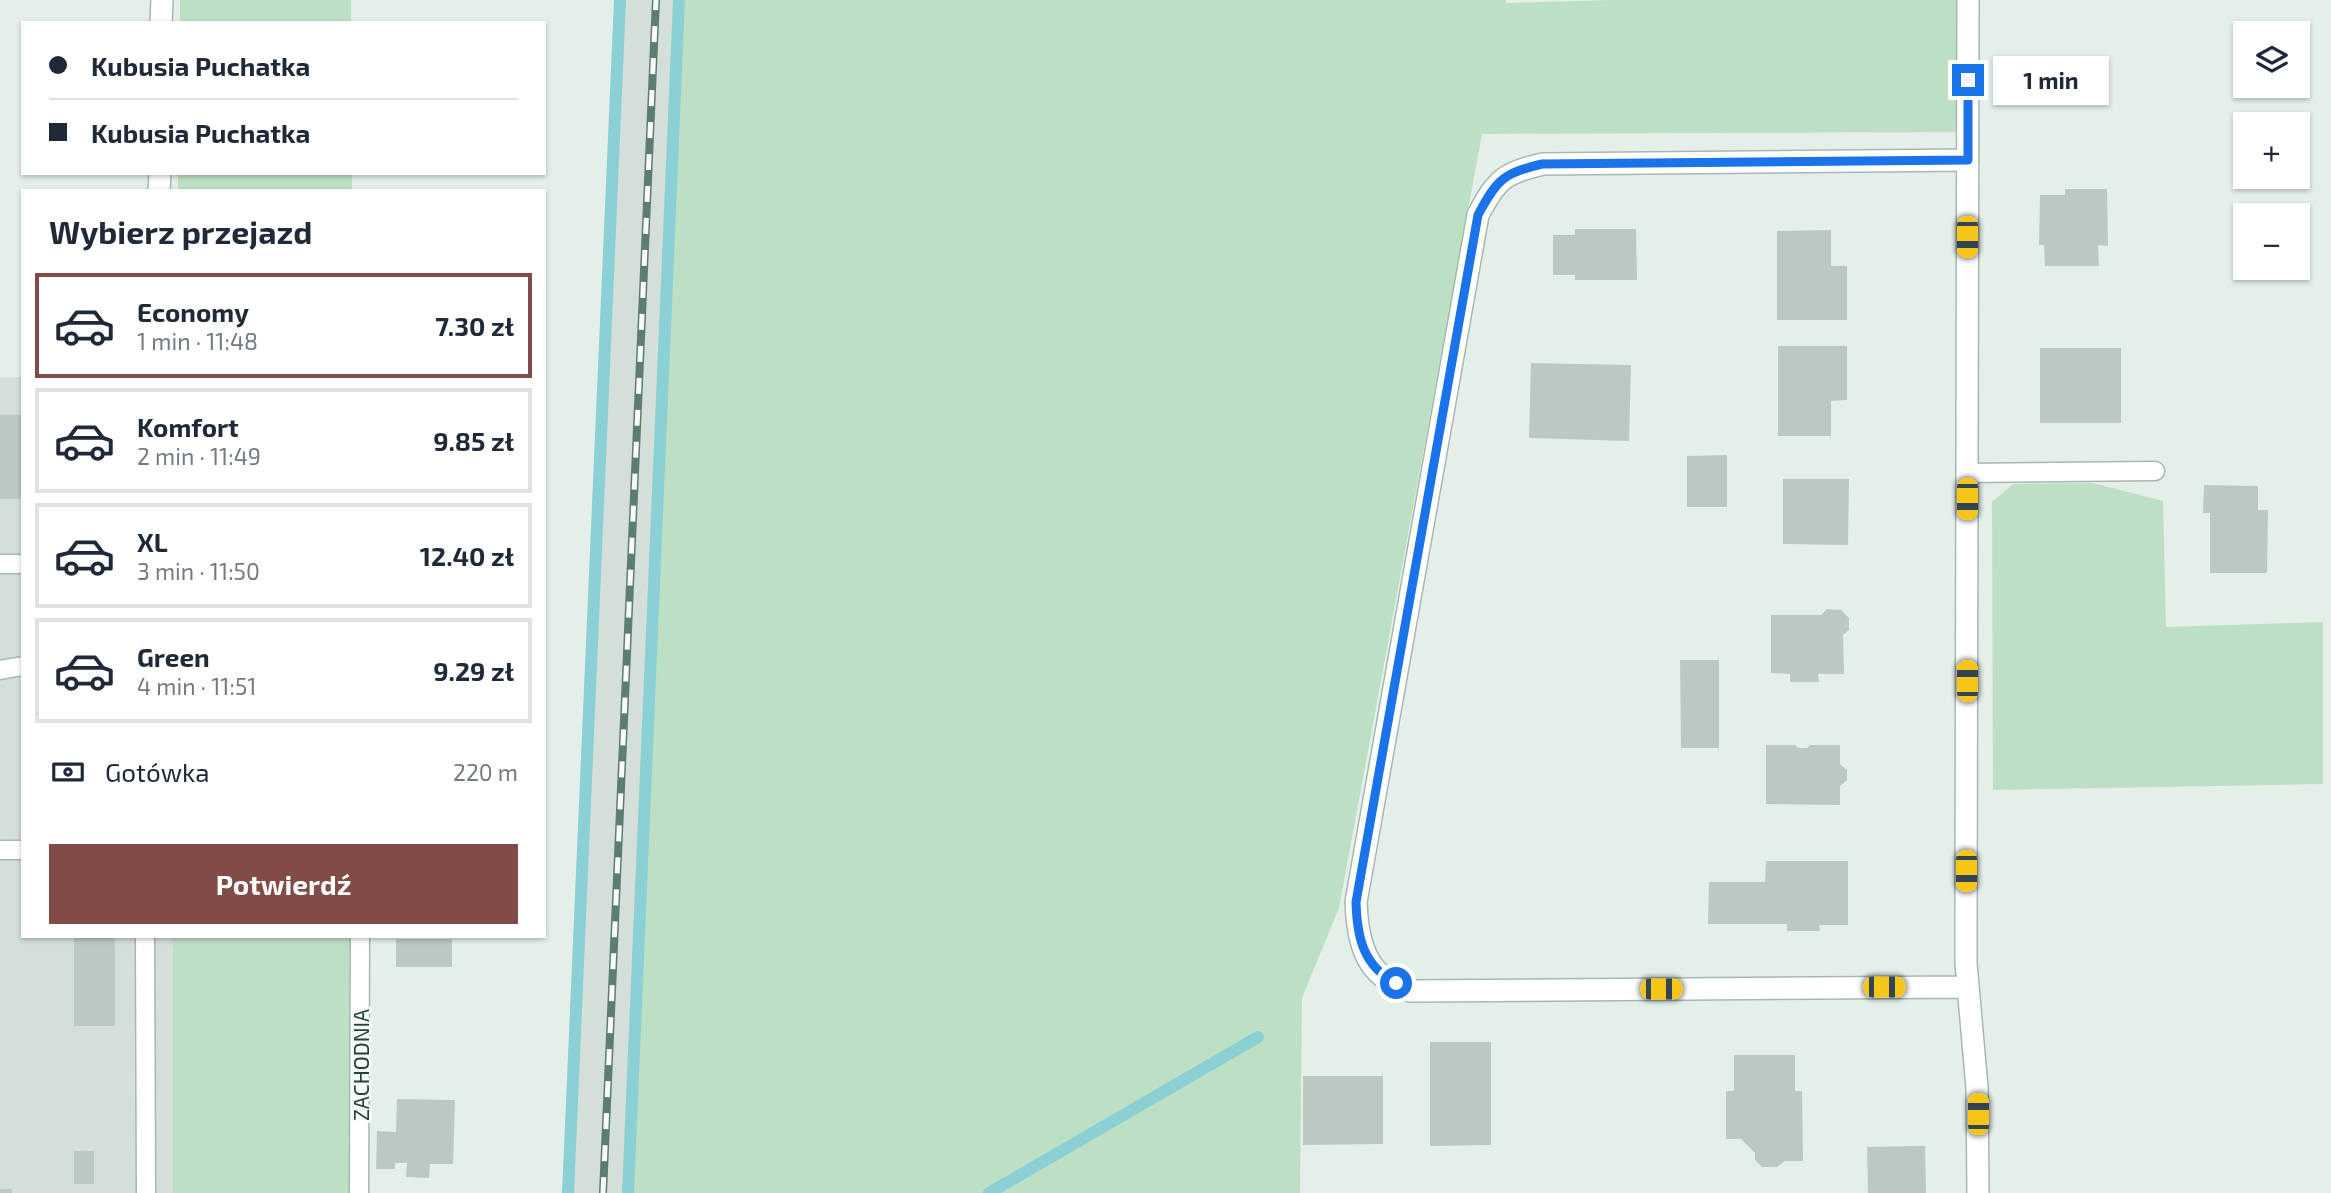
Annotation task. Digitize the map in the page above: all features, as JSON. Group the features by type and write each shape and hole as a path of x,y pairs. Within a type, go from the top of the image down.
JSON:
{"street":[{"path":"161,21 162,0"},
{"path":"1968,0 1966,937 1978,1088 1978,1193"},
{"path":"1968,160 1542,164 1513,171 1492,188 1478,215 1356,902 1357,934 1367,956 1382,976 1410,990 1968,987"}],"lane":[{"path":"1966,473 2155,471"},
{"path":"0,564 21,564"},
{"path":"0,670 21,666"},
{"path":"0,850 21,850"},
{"path":"145,938 146,1193"},
{"name":"ZACHODNIA","path":"359,1193 360,938"}],"shaded area":[{"path":"620,0 679,0 628,1193 568,1193"},
{"path":"0,377 21,377 21,938 173,938 173,1193 0,1193"}],"green space":[{"path":"180,0 351,0 351,21 180,21"},
{"path":"679,0 1506,0 1506,3 1612,0 1957,0 1960,132 1482,134 1339,908 1302,998 1300,1193 628,1193"},
{"path":"178,175 352,175 352,189 178,189"},
{"path":"2093,483 2163,501 2166,627 2323,622 2323,784 1993,790 1992,502 2013,484"},
{"path":"173,938 353,938 351,1193 173,1193"}],"building":[{"path":"2065,189 2107,189 2108,246 2098,245 2099,266 2045,266 2044,245 2039,245 2040,195 2065,195"},
{"path":"1575,229 1636,229 1637,280 1575,280 1575,275 1553,275 1553,235 1575,235"},
{"path":"1831,230 1831,266 1847,266 1847,320 1777,320 1777,231"},
{"path":"1778,346 1847,346 1847,400 1831,401 1831,436 1778,436"},
{"path":"2040,348 2121,348 2121,423 2040,423"},
{"path":"1531,363 1631,365 1629,441 1529,438"},
{"path":"0,415 21,415 21,499 0,499"},
{"path":"1727,455 1727,507 1687,507 1687,456"},
{"path":"1783,479 1849,479 1848,545 1783,544"},
{"path":"2204,485 2258,486 2258,510 2268,510 2267,573 2210,573 2210,513 2203,513"},
{"path":"1827,609 1841,610 1849,618 1849,630 1843,635 1844,674 1818,674 1819,682 1790,682 1790,674 1771,673 1771,615 1821,615"},
{"path":"1680,660 1719,660 1719,748 1681,748"},
{"path":"1766,745 1795,745 1798,748 1807,748 1810,745 1840,745 1840,764 1847,770 1847,780 1840,786 1840,805 1766,804"},
{"path":"1766,861 1848,861 1848,925 1819,925 1820,931 1787,931 1787,924 1708,924 1709,882 1765,882"},
{"path":"74,938 115,938 115,1026 74,1026"},
{"path":"396,939 452,939 452,967 396,967"},
{"path":"1430,1042 1491,1042 1491,1145 1430,1146"},
{"path":"1734,1055 1795,1055 1795,1091 1802,1091 1803,1161 1785,1161 1777,1167 1762,1167 1755,1160 1755,1153 1741,1139 1726,1139 1726,1091 1734,1091"},
{"path":"1303,1076 1383,1076 1383,1144 1303,1145"},
{"path":"397,1099 455,1100 453,1164 430,1164 429,1178 406,1177 407,1163 395,1163 395,1169 376,1169 377,1131 396,1132"},
{"path":"1925,1146 1926,1193 1868,1193 1867,1147"},
{"path":"74,1151 94,1151 94,1184 74,1184"},
{"path":"0,1189 12,1189 12,1193 0,1193"}],"waterway":[{"path":"568,1193 620,0"},
{"path":"628,1193 679,0"},
{"path":"989,1193 1258,1037"}],"railway":[{"path":"603,1193 656,0"}],"route":[{"path":"1396,983 1382,976 1367,956 1357,934 1356,902 1478,215 1492,188 1513,171 1542,164 1569,162 1968,160 1968,80"}]}
